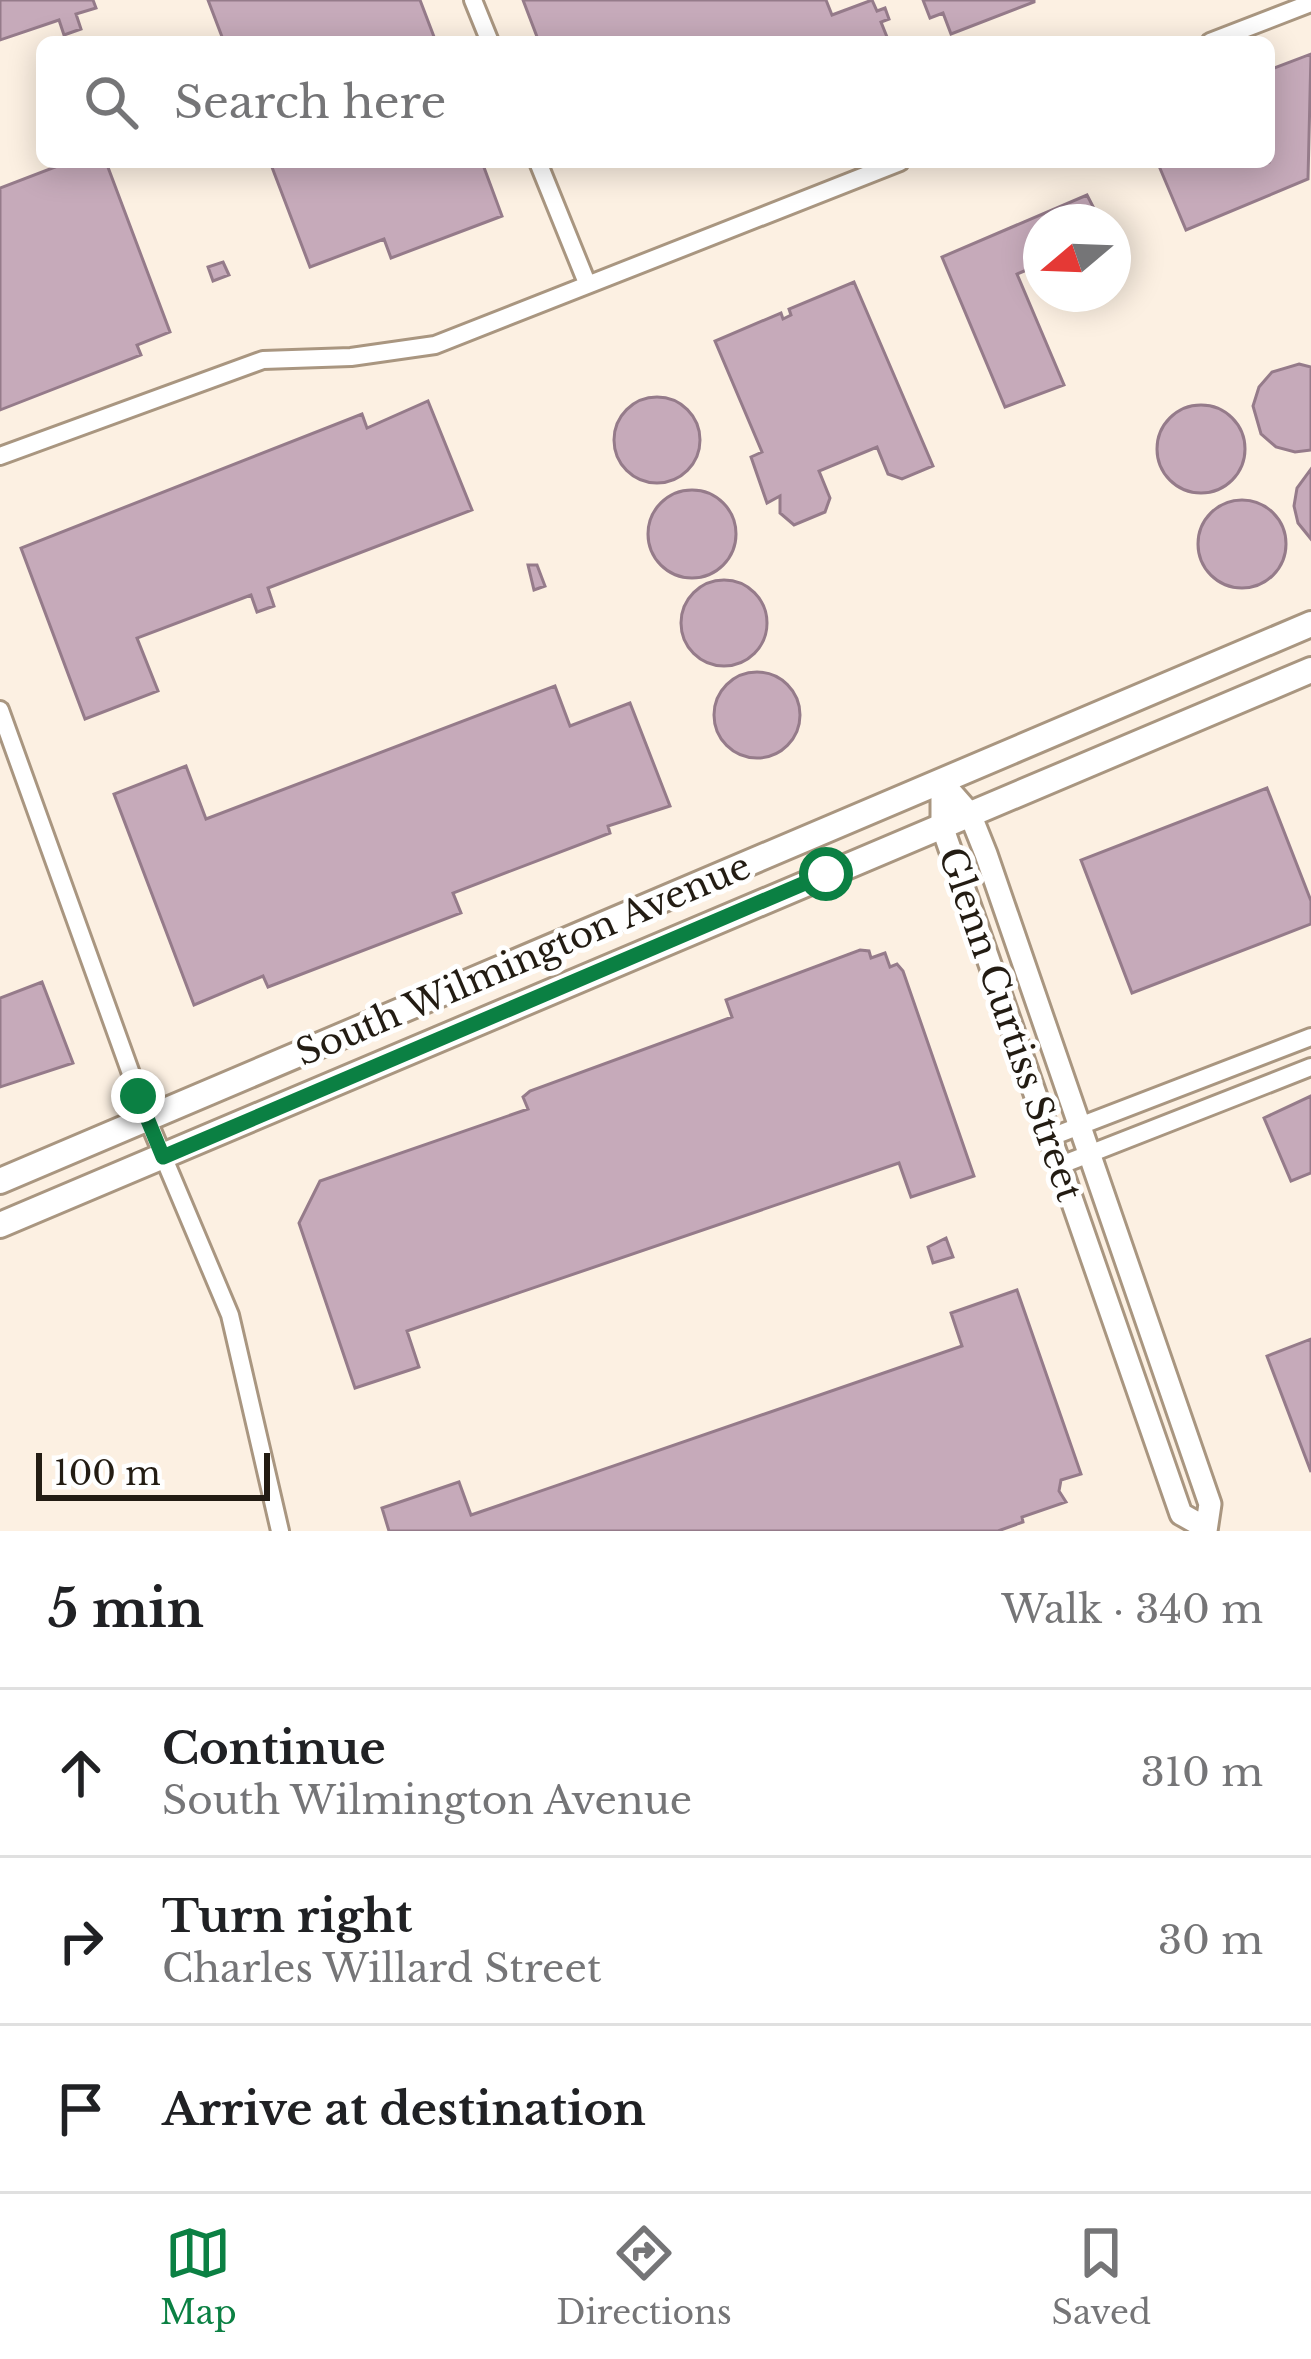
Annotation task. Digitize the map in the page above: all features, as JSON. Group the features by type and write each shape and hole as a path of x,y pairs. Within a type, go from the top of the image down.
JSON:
{"main road":[{"name":"South Wilmington Avenue","path":"0,1181 1311,624"},
{"name":"South Wilmington Avenue","path":"0,1225 1311,670"}],"street":[{"path":"473,0 488,36"},
{"path":"1226,36 1311,3"},
{"path":"540,168 587,283"},
{"path":"0,456 263,360 351,357 435,345 884,168"},
{"path":"0,710 147,1118 230,1315 280,1531"},
{"name":"Glenn Curtiss Street","path":"942,782 970,814 1210,1504 1205,1529 1181,1514 942,826 942,782"},
{"path":"1051,1137 1311,1036"},
{"path":"1061,1165 1311,1066"}],"building":[{"path":"0,0 93,0 96,8 76,14 81,29 64,35 59,20 0,40"},
{"path":"208,0 420,0 434,36 222,36"},
{"path":"523,0 826,0 832,15 872,0 877,11 885,8 889,19 881,22 887,36 537,36"},
{"path":"923,0 1034,2 951,34 943,13 930,18"},
{"path":"1311,54 1308,179 1186,230 1160,168 1275,168 1275,68"},
{"path":"52,168 108,168 170,332 137,345 141,355 0,410 0,188"},
{"path":"272,168 484,168 502,216 391,258 384,239 310,267"},
{"path":"1087,195 1092,204 1066,204"},
{"path":"1023,222 1023,272 1017,274 1023,288 1023,312 1033,312 1064,385 1005,407 942,257"},
{"path":"223,262 229,275 213,281 208,267"},
{"path":"854,282 933,466 902,479 888,474 877,447 819,471 830,498 825,512 794,525 780,513 780,496 767,503 751,457 762,452 715,341 781,313 783,319 791,315 789,309"},
{"path":"1299,364 1311,367 1311,450 1295,452 1276,447 1261,434 1253,406 1259,387 1272,372"},
{"path":"657,397 688,409 700,440 688,471 657,483 626,471 614,440 626,409"},
{"path":"428,401 472,510 268,588 274,606 257,612 251,595 137,638 158,691 85,719 21,548 362,414 367,428"},
{"path":"1201,405 1232,418 1245,449 1232,480 1201,493 1170,480 1157,449 1170,418"},
{"path":"1311,469 1311,539 1298,523 1294,506 1297,488"},
{"path":"692,490 723,503 736,534 723,565 692,578 661,565 648,534 661,503"},
{"path":"1242,500 1259,503 1273,513 1283,527 1283,561 1273,575 1259,585 1242,588 1225,585 1211,575 1201,561 1198,544 1201,527 1211,513 1225,503"},
{"path":"528,565 537,565 545,586 534,590"},
{"path":"724,580 740,583 754,593 764,607 764,639 754,653 740,663 724,666 708,663 694,653 684,639 681,623 684,607 694,593 708,583"},
{"path":"757,672 788,684 800,715 788,746 757,758 726,746 714,715 726,684"},
{"path":"555,686 570,726 630,703 670,806 608,826 610,833 453,893 461,913 268,987 263,976 194,1005 114,794 186,766 206,819"},
{"path":"1267,788 1311,901 1311,924 1132,993 1081,860"},
{"path":"860,950 869,951 871,958 885,953 890,967 897,964 903,971 974,1176 911,1197 899,1163 407,1331 419,1367 355,1388 299,1223 320,1181 528,1109 523,1097 530,1091 732,1017 726,1000"},
{"path":"42,982 73,1063 0,1087 0,998"},
{"path":"1311,1096 1311,1173 1291,1181 1264,1118"},
{"path":"946,1238 953,1257 933,1263 928,1247"},
{"path":"1017,1290 1081,1474 1061,1480 1059,1491 1066,1502 1022,1517 1023,1522 998,1531 389,1531 382,1508 459,1482 471,1515 962,1346 951,1313"},
{"path":"1311,1339 1311,1472 1267,1356"}],"route":[{"path":"138,1096 163,1157 826,874"}]}
